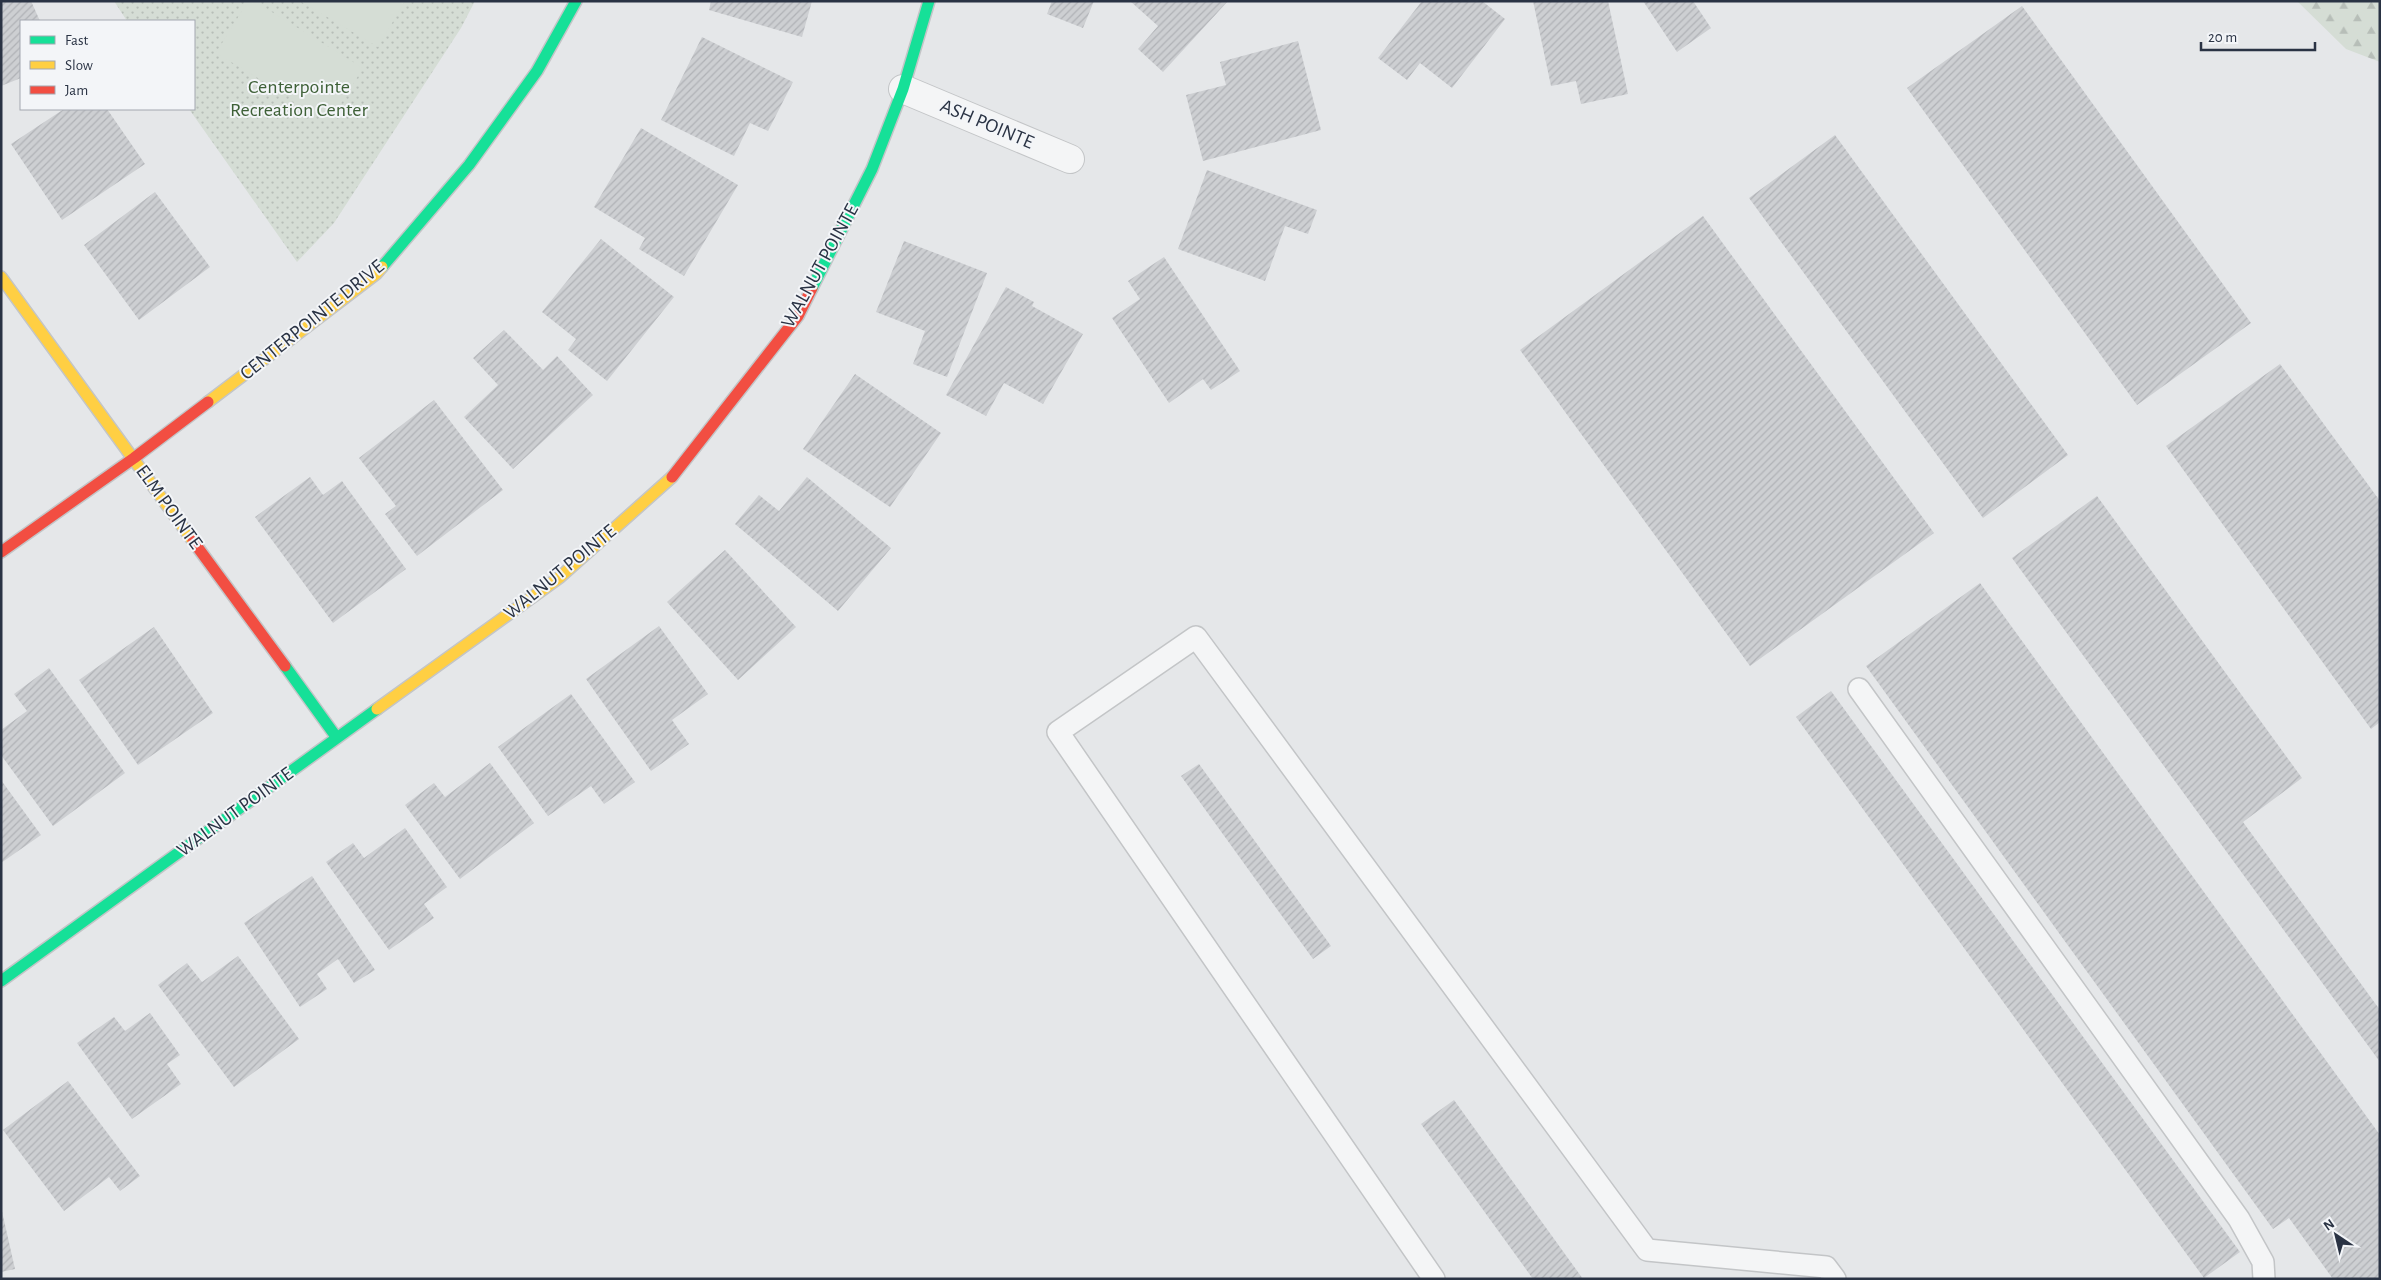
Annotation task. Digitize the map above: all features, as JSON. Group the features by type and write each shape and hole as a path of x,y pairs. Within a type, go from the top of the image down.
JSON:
{"street":[{"name":"CENTERPOINTE DRIVE","path":"1,552 134,458 376,274 474,157 537,71 576,1"},
{"name":"WALNUT POINTE","path":"1,981 560,577 670,480 798,316 872,169 903,89 929,1"},
{"name":"ASH POINTE","path":"903,89 1070,159"},
{"name":"ELM POINTE","path":"1,277 338,738"}],"lane":[{"path":"1434,1279 1058,732 1196,638 1647,1250 1826,1267 1835,1279"},
{"path":"1859,689 2239,1219 2263,1262 2264,1279"}],"green space":[{"name":"Centerpointe Recreation Center","path":"114,1 475,1 461,28 334,223 297,262 190,110 195,110 195,20 126,20"},
{"path":"248,1 254,1 363,68 330,121 216,53"},
{"path":"300,1 405,1 378,47"},
{"path":"2297,1 2380,1 2380,62 2346,49"}],"building":[{"path":"2,1 31,1 40,20 20,20 20,78 1,86"},
{"path":"711,1 812,1 802,37 709,10"},
{"path":"1052,1 1094,1 1083,28 1047,14"},
{"path":"1130,1 1228,1 1163,72 1138,49 1158,26"},
{"path":"1422,1 1482,1 1505,19 1452,88 1420,63 1407,80 1378,58"},
{"path":"1533,1 1608,1 1628,94 1581,104 1576,81 1551,86"},
{"path":"1643,1 1693,1 1711,28 1677,52"},
{"path":"2022,6 2251,323 2137,405 1907,88"},
{"path":"702,37 793,82 768,131 750,123 734,156 661,120"},
{"path":"1298,41 1321,130 1203,161 1186,95 1226,85 1220,62"},
{"path":"62,110 108,110 145,164 62,220 11,144"},
{"path":"641,128 738,185 684,276 639,249 645,238 594,207"},
{"path":"1835,135 2068,455 1983,518 1749,198"},
{"path":"1207,170 1317,210 1308,234 1285,226 1265,281 1178,249"},
{"path":"155,192 210,267 139,320 84,245"},
{"path":"1703,216 1934,533 1750,666 1520,350"},
{"path":"601,239 674,297 607,381 568,350 576,339 542,312"},
{"path":"904,241 987,273 947,377 913,364 925,331 876,312"},
{"path":"1164,257 1240,371 1211,390 1203,379 1169,403 1112,318 1140,299 1128,281"},
{"path":"1006,287 1034,302 1032,306 1083,334 1043,404 1004,383 986,416 946,395"},
{"path":"504,330 543,370 557,356 593,395 513,469 464,417 498,385 473,358"},
{"path":"2280,364 2380,501 2380,722 2371,729 2166,446"},
{"path":"855,374 941,433 890,507 803,449"},
{"path":"434,400 503,490 417,556 385,514 396,506 359,458"},
{"path":"310,477 323,495 342,481 406,569 333,623 255,517"},
{"path":"807,477 891,548 838,611 735,524 759,495 779,511"},
{"path":"2097,496 2302,778 2243,822 2380,1010 2380,1062 2012,558"},
{"path":"725,550 796,627 738,680 667,602"},
{"path":"1980,583 2380,1135 2380,1279 2333,1279 2289,1218 2273,1229 1866,666"},
{"path":"659,626 708,694 672,720 689,744 651,771 586,679"},
{"path":"154,627 213,713 138,765 79,680"},
{"path":"49,668 125,773 53,826 1,755 1,730 27,711 14,694"},
{"path":"1831,691 2240,1252 2204,1278 1796,717"},
{"path":"571,694 635,782 604,804 591,786 548,816 498,747"},
{"path":"490,763 534,823 460,879 405,805 434,783 445,797"},
{"path":"1199,764 1331,946 1313,959 1181,776"},
{"path":"1,780 41,835 1,863"},
{"path":"405,828 447,887 424,904 434,918 389,950 326,862 353,843 364,858"},
{"path":"312,876 375,970 354,983 338,959 317,974 327,989 300,1007 244,923"},
{"path":"238,956 299,1039 234,1087 158,985 187,963 202,982"},
{"path":"150,1013 180,1055 167,1064 181,1084 132,1119 77,1043 114,1017 125,1031"},
{"path":"68,1081 140,1176 120,1191 109,1177 64,1211 3,1130"},
{"path":"1454,1100 1583,1279 1533,1279 1421,1124"},
{"path":"1,1207 15,1269 1,1272"}],"traffic: fast":[{"path":"382,267 469,165 537,71 576,1"},
{"path":"812,288 872,169 903,89 929,1"},
{"path":"285,666 337,738"},
{"path":"1,981 377,709"}],"traffic: slow":[{"path":"208,402 376,274 382,267"},
{"path":"1,277 193,541"},
{"path":"377,709 560,577 672,477"}],"traffic: jam":[{"path":"672,477 798,316 812,288"},
{"path":"1,552 134,458 208,402"},
{"path":"193,541 285,666"}]}
